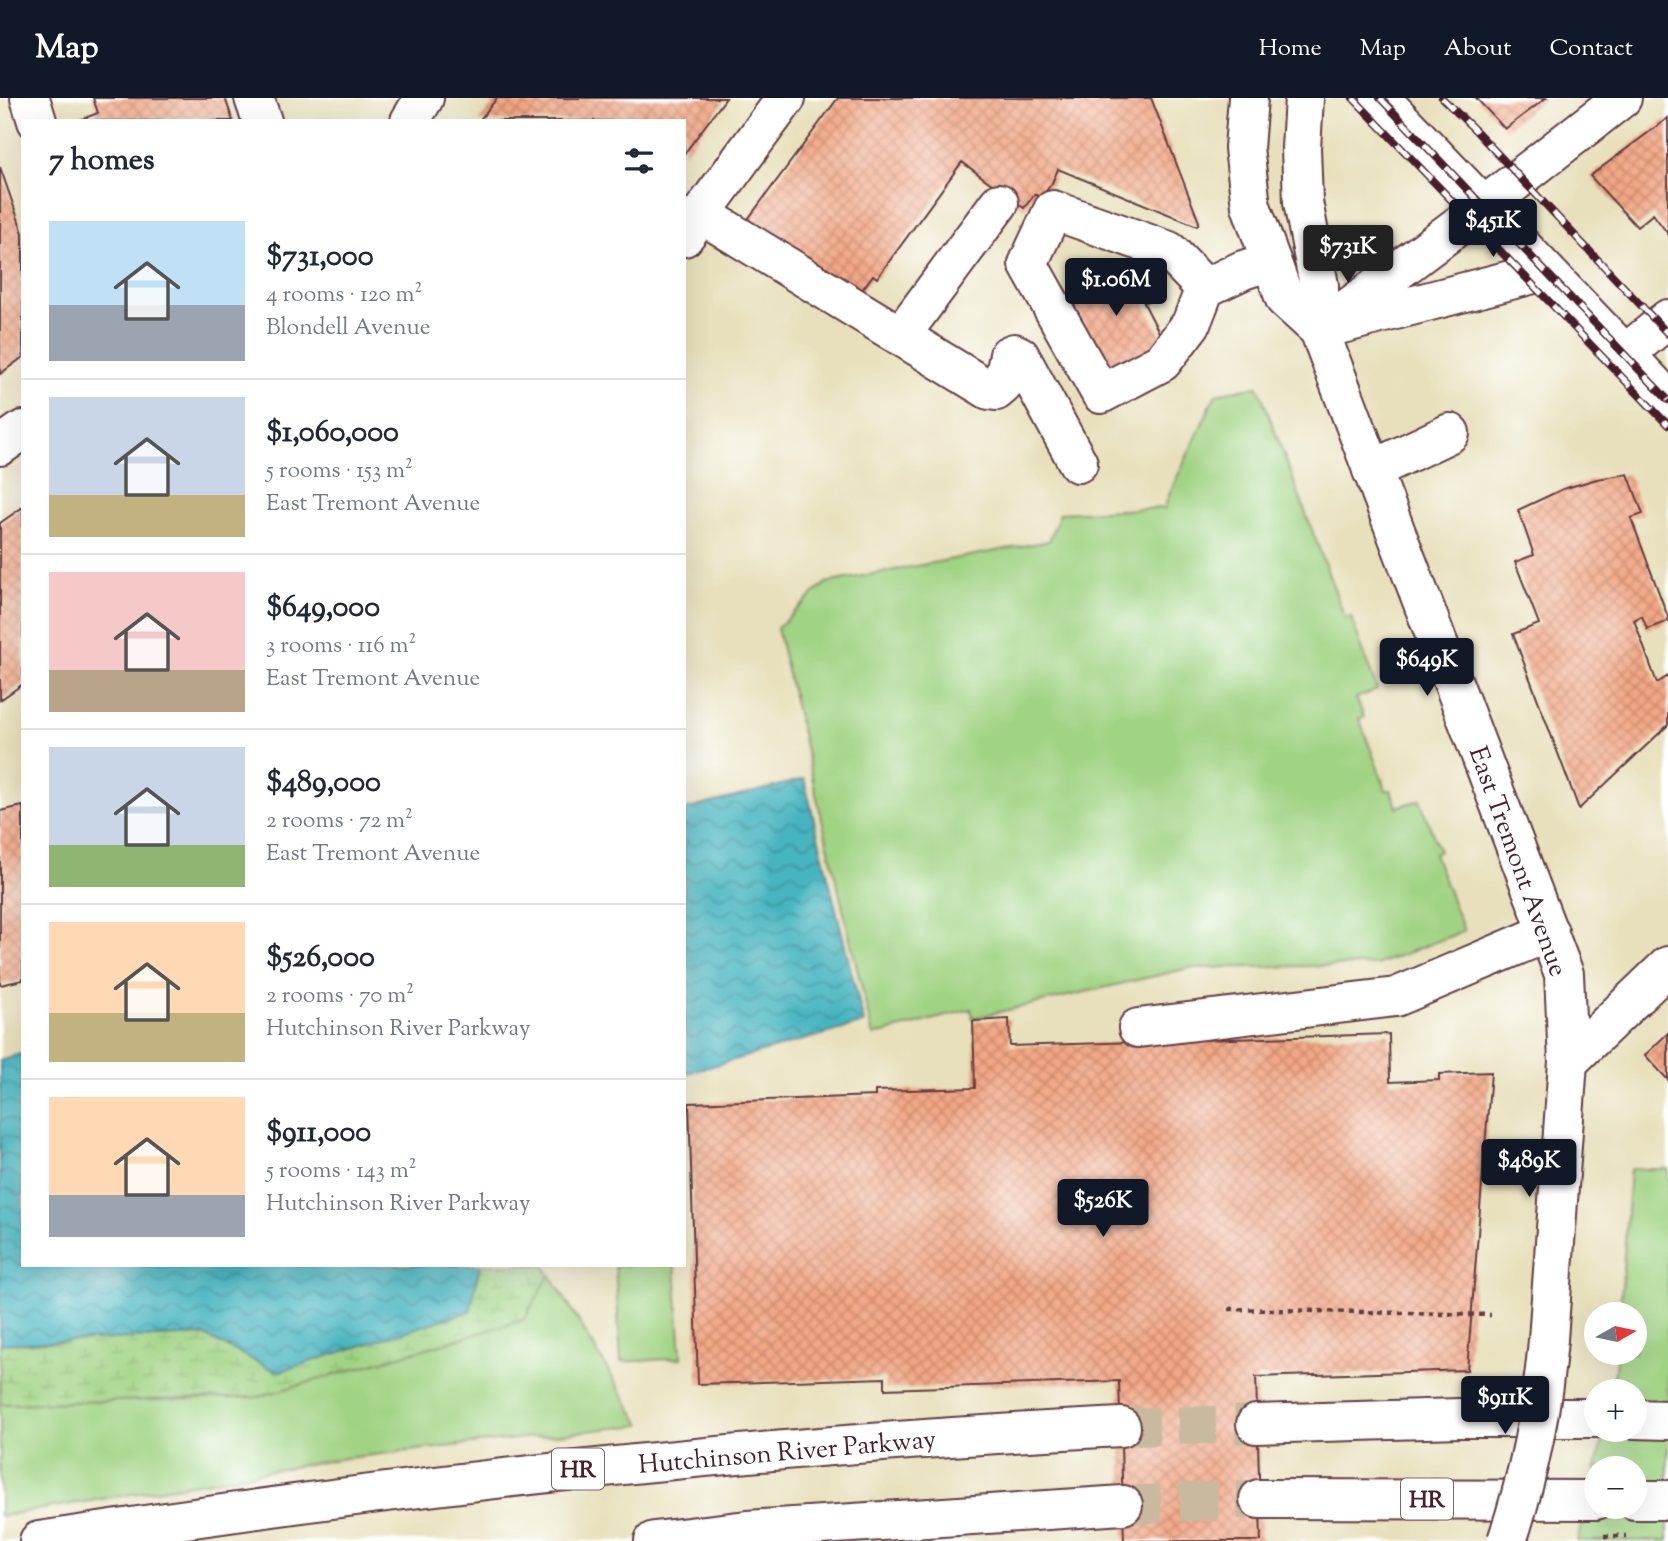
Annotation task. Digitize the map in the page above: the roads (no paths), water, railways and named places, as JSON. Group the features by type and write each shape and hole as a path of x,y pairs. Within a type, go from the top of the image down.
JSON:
{"main road":[{"path":"30,98 36,119"},
{"path":"254,98 261,119"},
{"path":"411,119 424,98"},
{"path":"786,98 693,225 901,335 989,390 996,391 1003,385 1009,355 1014,353 1020,356 1078,463"},
{"name":"East Tremont Avenue","path":"1248,98 1244,148 1251,206 1285,299 1319,330"},
{"name":"East Tremont Avenue","path":"1304,98 1301,148 1303,202 1319,285 1319,330 1564,974 1568,1062 1548,1340 1539,1420 1528,1470 1507,1541"},
{"path":"1380,98 1668,399"},
{"path":"1319,330 1483,208 1622,98"},
{"path":"901,335 999,203"},
{"path":"1205,288 1169,251 1053,210 1028,264 1101,394 1162,362 1191,324 1205,288 1270,261"},
{"path":"1319,330 1545,271"},
{"path":"1625,354 1668,319"},
{"path":"0,446 21,431"},
{"path":"1371,470 1450,433"},
{"path":"1138,1028 1396,997 1549,932"},
{"path":"1568,1062 1667,969"},
{"path":"1256,1424 1460,1418 1584,1418"},
{"path":"1647,1419 1668,1419"},
{"name":"Hutchinson River Parkway","path":"39,1541 342,1497 541,1473 793,1448 1121,1427"},
{"name":"HR","path":"1259,1499 1584,1517"},
{"path":"1647,1511 1668,1500"},
{"path":"654,1541 943,1515 1123,1505"}],"water":[{"path":"804,779 864,1023 686,1073 686,809"},
{"path":"21,1054 21,1267 480,1267 470,1311 278,1372 203,1335 0,1344 0,1061"}],"tunnel":[{"path":"1121,1427 1256,1424"},
{"path":"1123,1505 1259,1499"}],"railway":[{"path":"1353,98 1668,425"},
{"path":"1380,98 1668,400"},
{"path":"1442,98 1668,334"}]}
